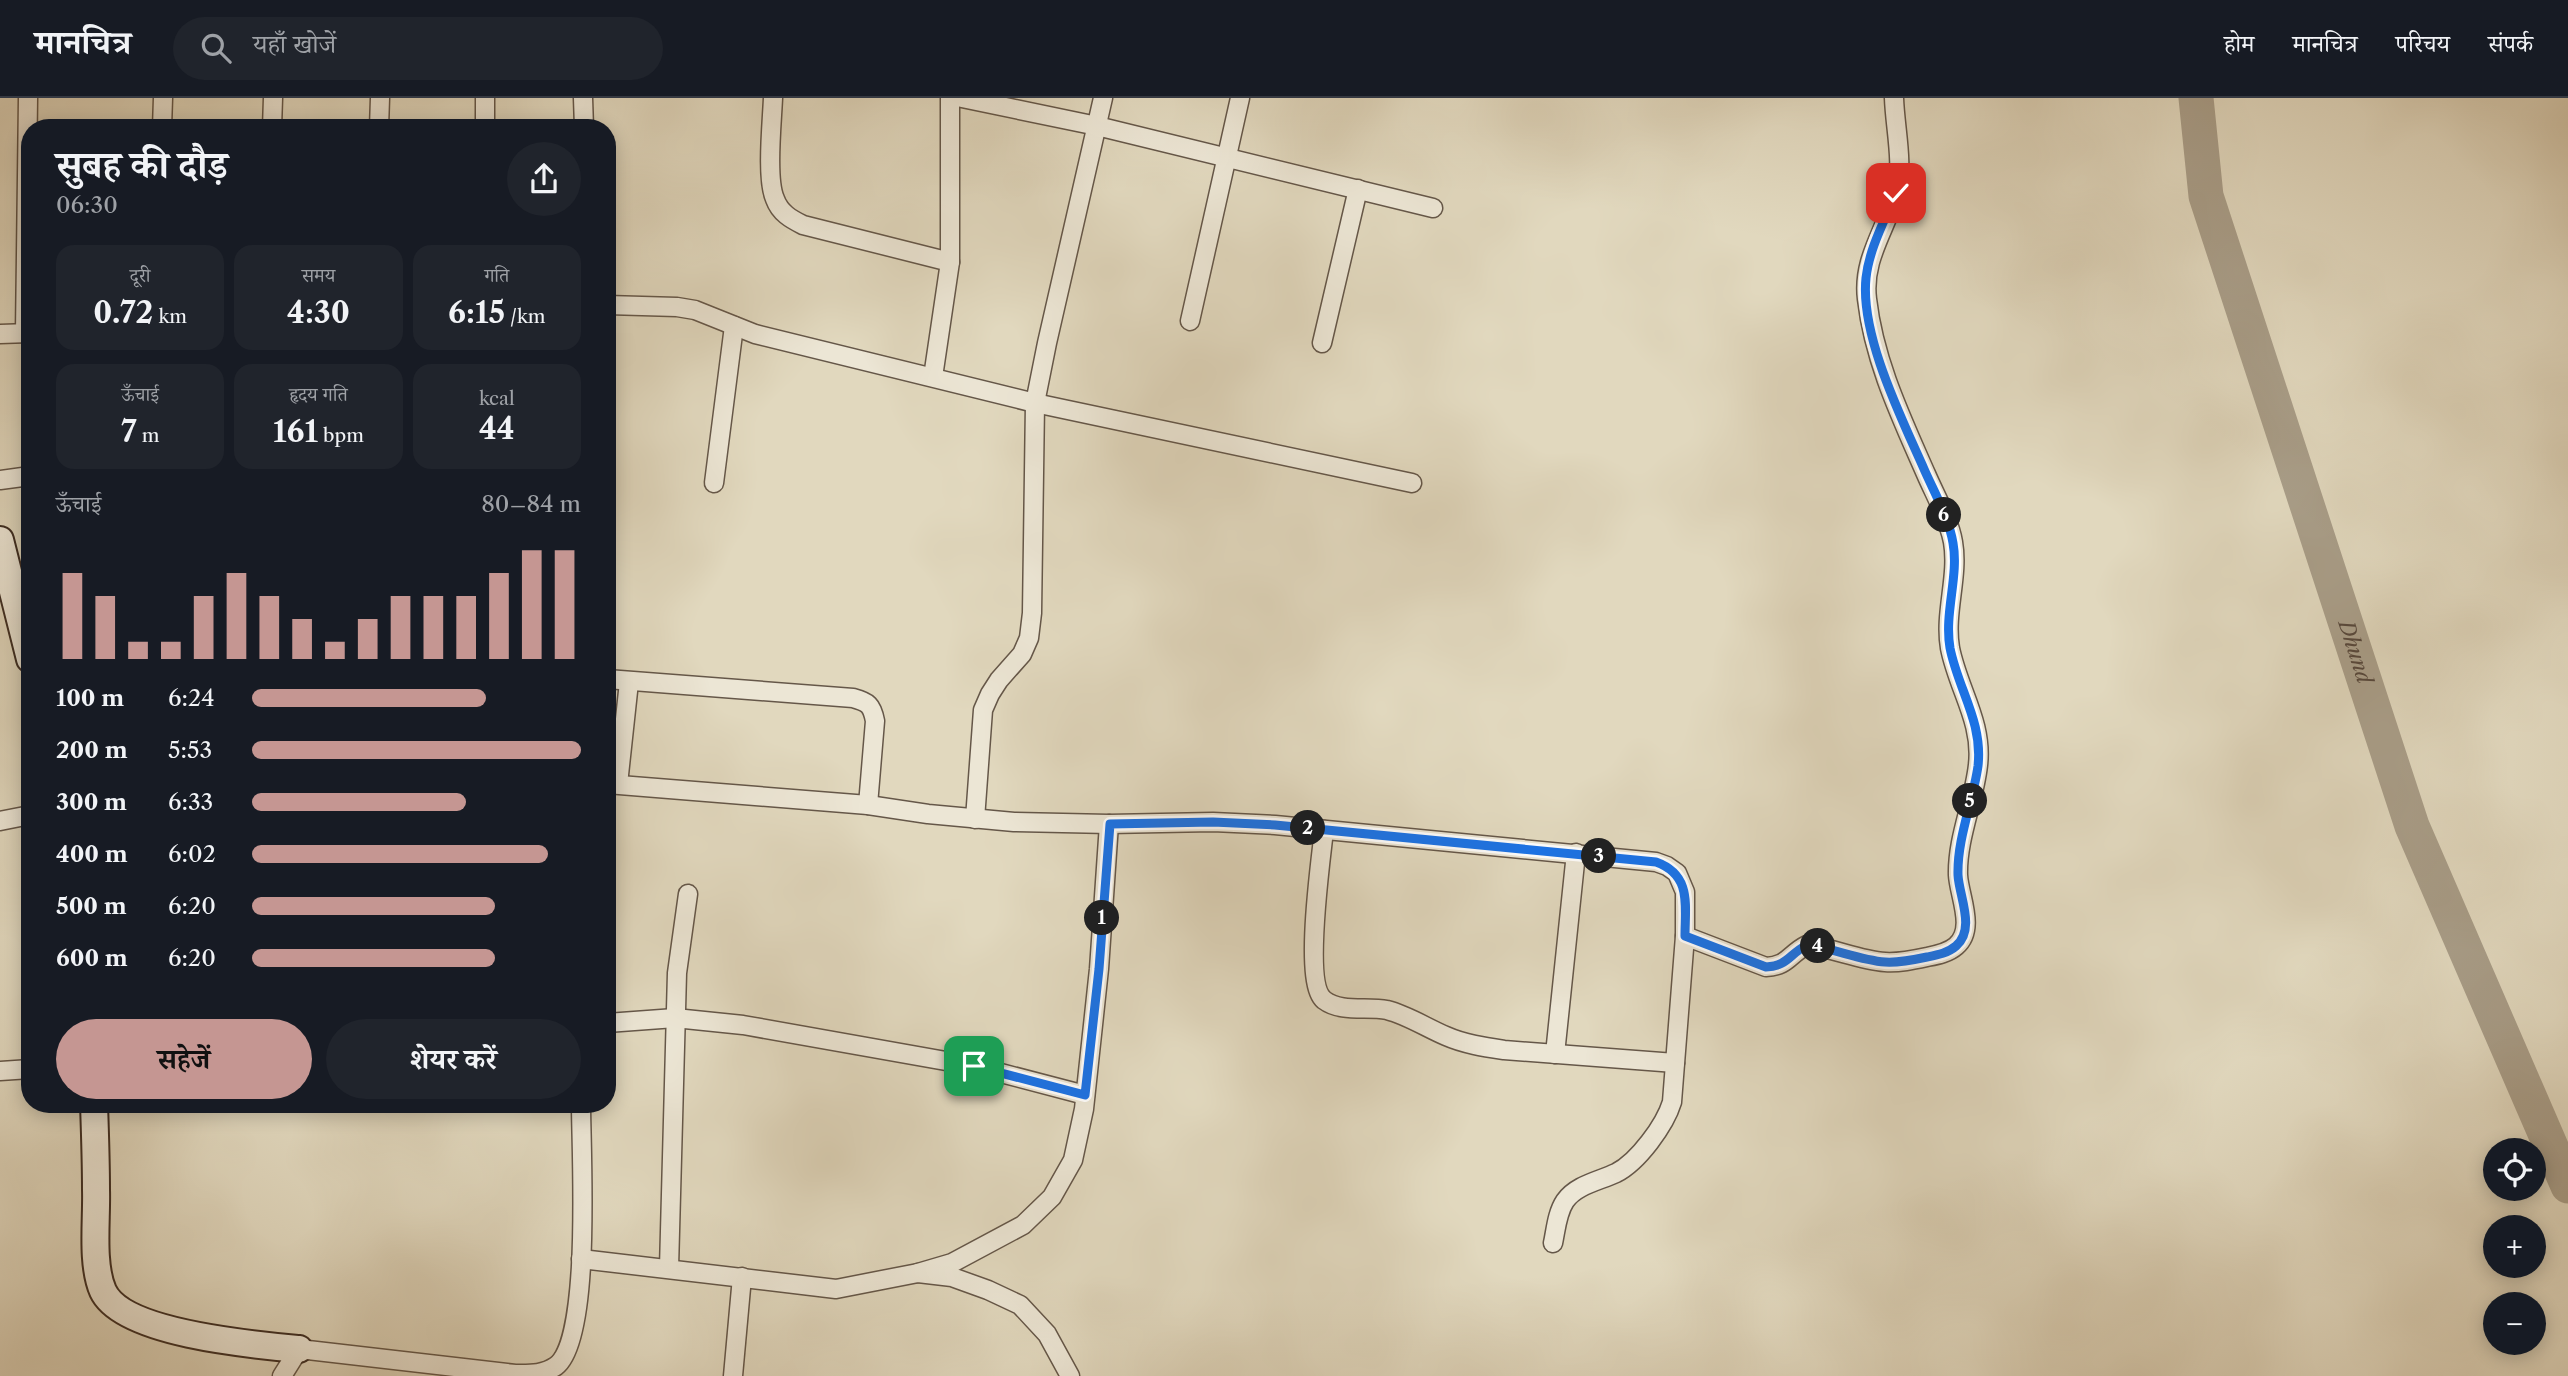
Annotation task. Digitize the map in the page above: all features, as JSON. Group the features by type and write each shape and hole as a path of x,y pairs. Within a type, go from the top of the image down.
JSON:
{"street":[{"path":"28,98 28,119"},
{"path":"162,119 163,98"},
{"path":"272,119 273,98"},
{"path":"379,119 380,98"},
{"path":"485,98 485,119"},
{"path":"583,98 584,119"},
{"path":"773,98 771,184 775,200 786,217 803,225 950,262"},
{"path":"933,377 950,262 950,98"},
{"path":"962,98 1097,126 1433,208"},
{"path":"975,819 983,710 990,694 1022,654 1029,638 1032,613 1035,403 1103,98"},
{"path":"1190,321 1240,98"},
{"path":"1685,936 1766,967 1779,966 1807,945 1884,962 1908,961 1941,954 1957,945 1964,934 1965,920 1958,876 1960,853 1978,765 1978,742 1976,723 1951,650 1948,628 1954,543 1882,371 1873,338 1867,298 1869,260 1896,193 1899,173 1894,98"},
{"path":"1322,343 1358,189"},
{"path":"616,305 686,308 715,316 755,334 1035,403 1412,483"},
{"path":"714,483 734,326"},
{"path":"0,334 21,333"},
{"path":"0,480 21,477"},
{"path":"0,540 21,623"},
{"path":"616,680 867,701 873,708 875,721 868,804"},
{"path":"616,760 629,682"},
{"path":"616,784 868,804 1014,822 1213,822 1324,830 1576,853 1656,862 1667,866 1677,873 1685,892 1685,936 1672,1102 1667,1119 1632,1163 1571,1194 1559,1214 1553,1243"},
{"path":"0,821 21,817"},
{"path":"581,1259 836,1289 918,1273 952,1263 1023,1225 1052,1197 1073,1160 1085,1095 1099,969 1110,824"},
{"path":"1324,830 1313,959 1315,984 1322,999 1337,1006 1388,1010 1450,1038 1476,1046 1675,1063"},
{"path":"1555,1054 1576,853"},
{"path":"669,1268 677,973 688,894"},
{"path":"616,1022 675,1018 743,1025 974,1066 1085,1095"},
{"path":"0,1071 21,1070"},
{"path":"94,1113 98,1269 104,1292 118,1307 158,1326 236,1343 515,1374 559,1371 569,1349 574,1328 581,1259 581,1113"},
{"path":"918,1273 952,1277 1020,1305 1048,1334 1070,1376"},
{"path":"733,1376 742,1277"},
{"path":"282,1376 299,1349"}],"waterway":[{"name":"Dhund","path":"2196,98 2206,196 2412,826 2568,1186"}],"route":[{"path":"974,1066 1085,1095 1099,969 1110,824 1213,822 1275,825 1656,862 1677,873 1685,892 1685,936 1766,967 1779,966 1807,945 1884,962 1908,961 1941,954 1957,945 1964,934 1965,920 1958,876 1960,853 1978,765 1978,742 1976,723 1951,650 1948,628 1954,543 1882,371 1873,338 1867,298 1869,260 1896,193"}]}
